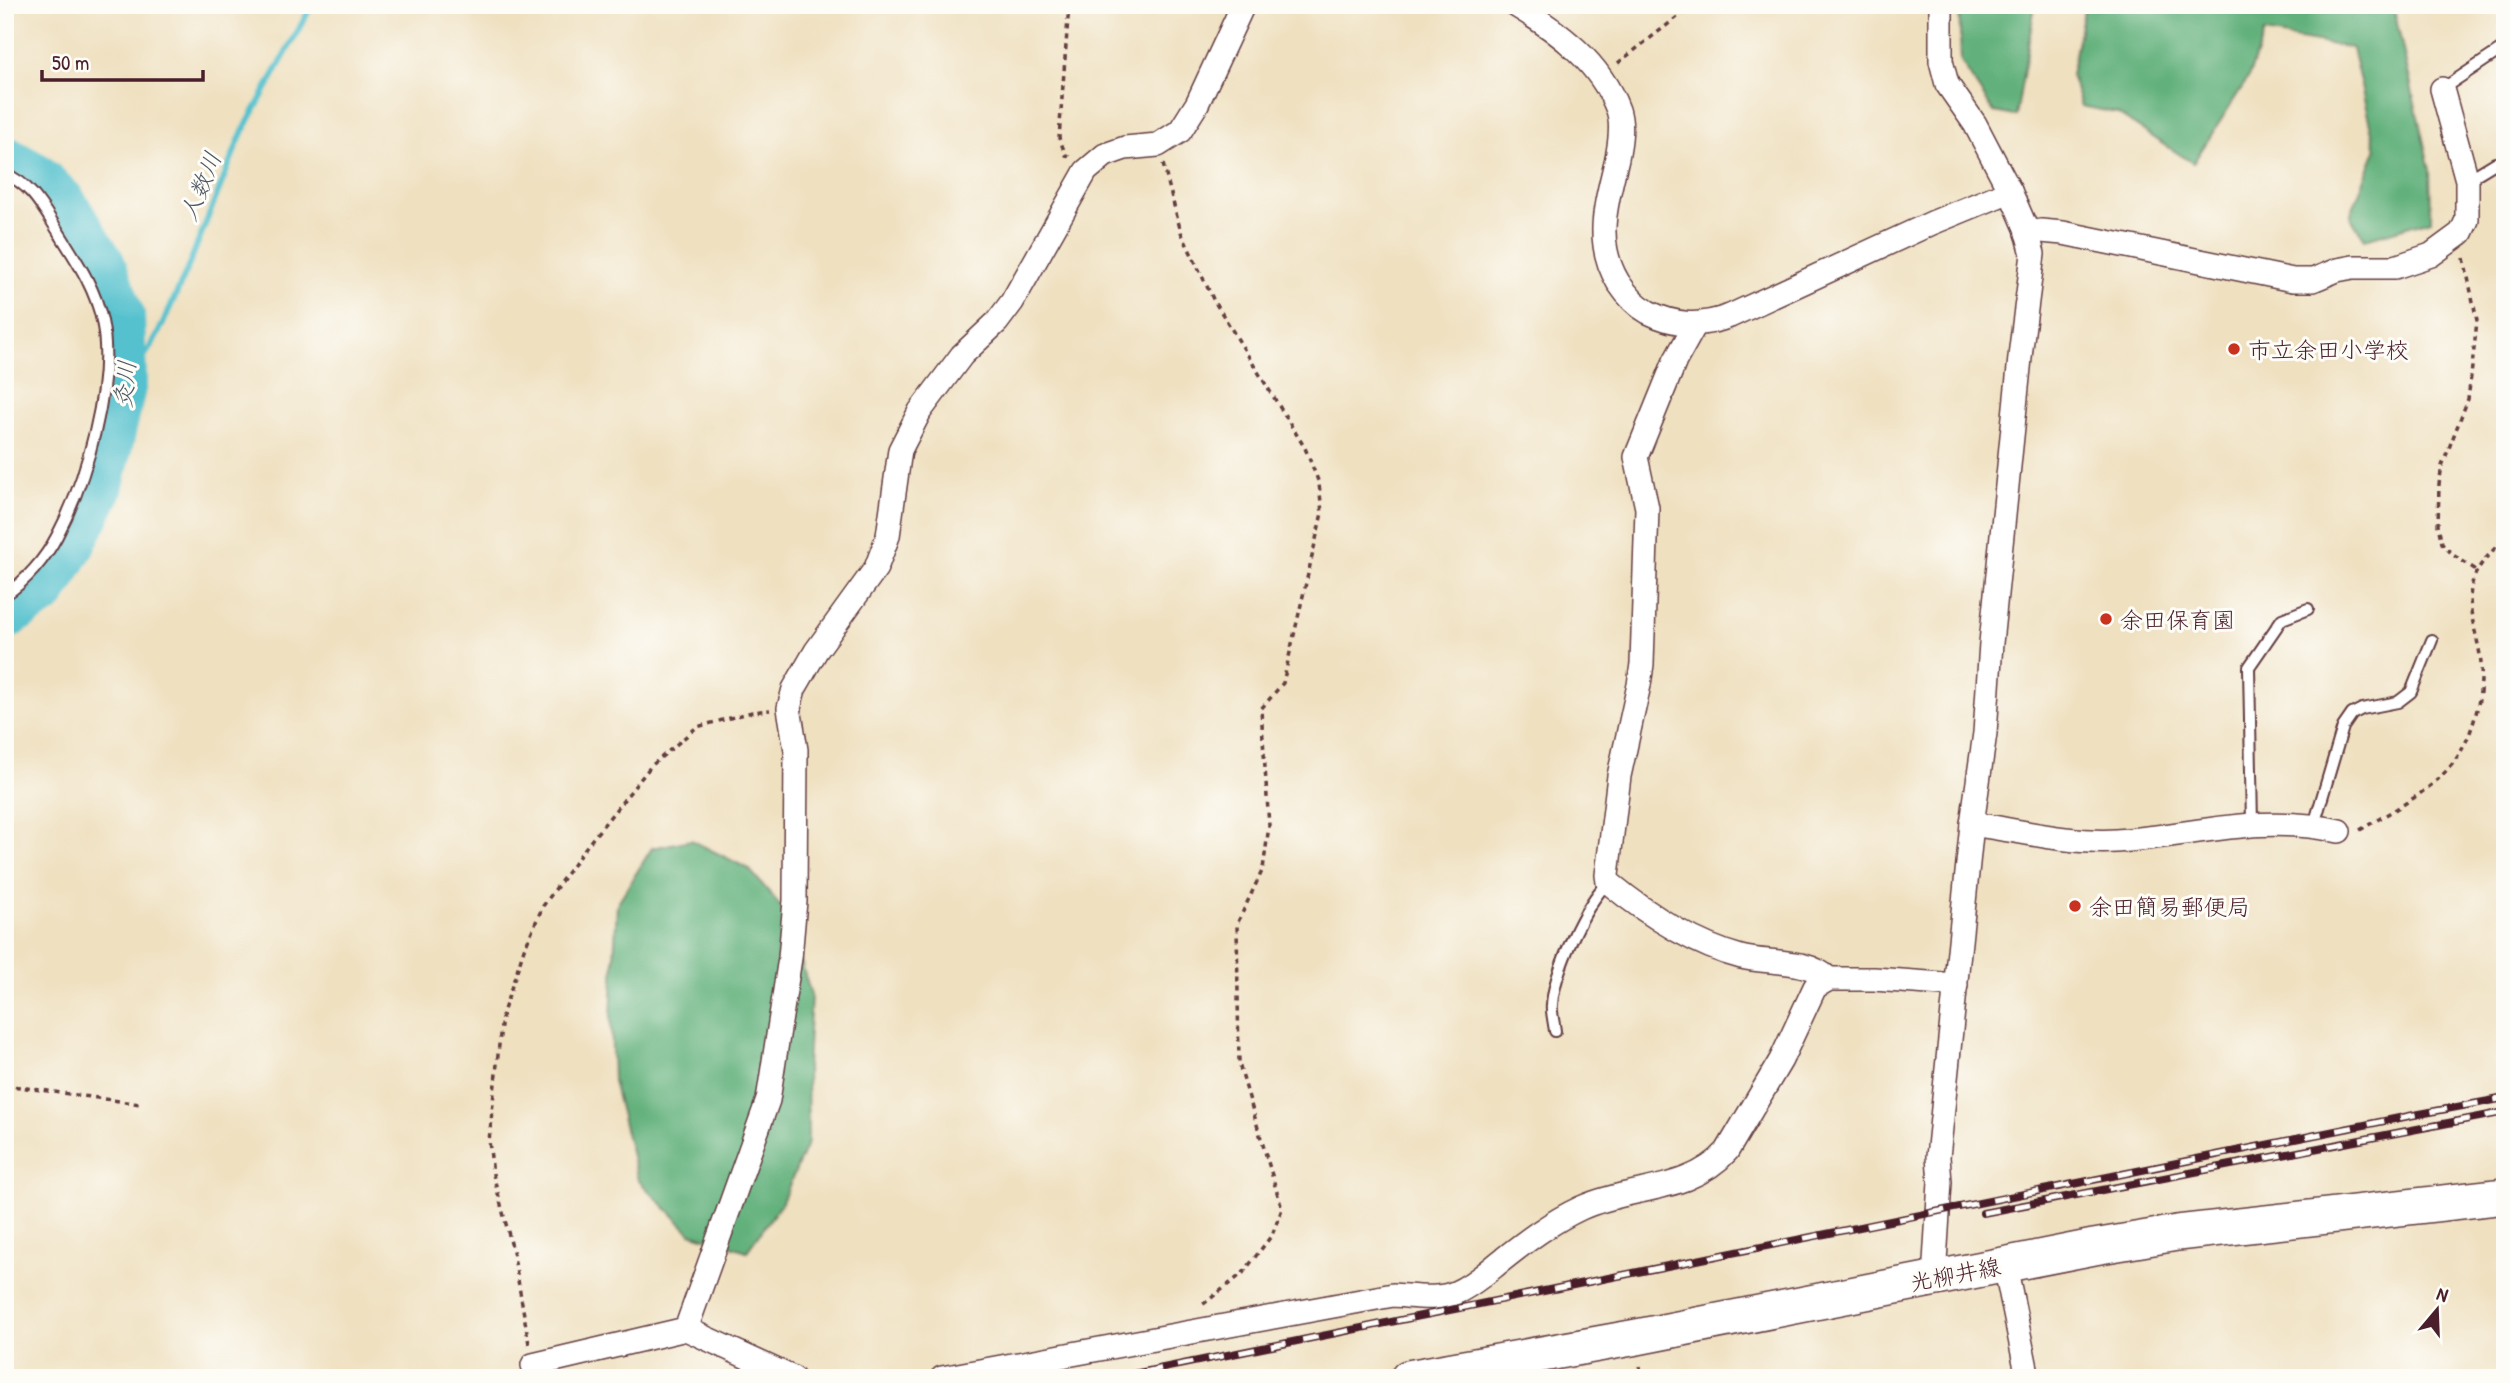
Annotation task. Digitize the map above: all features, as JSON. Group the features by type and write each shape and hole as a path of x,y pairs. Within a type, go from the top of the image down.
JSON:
{"main road":[{"name":"光柳井線","path":"1408,1378 1637,1337 2177,1233 2505,1196"}],"street":[{"path":"686,1329 768,1100 775,1064 795,901 796,750 789,708 794,689 816,651 876,568 888,536 900,450 920,411 961,355 996,322 1012,302 1086,171 1105,155 1125,148 1158,145 1180,131 1197,104 1243,5"},
{"path":"1515,5 1583,54 1599,76 1619,113 1621,140 1606,206 1602,238 1611,268 1626,295 1664,320 1696,325 1730,316 1932,223 2010,191"},
{"path":"1934,1278 1940,1182 1938,1157 1972,824 1985,733 2021,348 2033,254 2010,191 1975,124 1947,84 1941,61 1941,5"},
{"path":"2027,233 2063,233 2293,280 2313,280 2353,267 2395,267 2431,255 2461,233 2467,220 2468,180 2442,89"},
{"path":"1696,325 1675,361 1636,457 1647,509 1642,664 1619,776 1608,882 1662,922 1715,948 1741,957 1807,967 1822,972 1829,979"},
{"path":"1972,824 2115,841 2252,824 2314,825 2339,831"},
{"path":"942,1378 1393,1295 1430,1296 1455,1293 1541,1229 1582,1208 1627,1194 1676,1184 1716,1163 1727,1151 1781,1060 1815,988 1829,979 1874,979 1956,985"},
{"path":"2006,1265 2028,1378"},
{"path":"533,1366 686,1329 793,1378"}],"lane":[{"path":"2442,89 2505,47"},
{"path":"2468,180 2495,163 2505,161"},
{"path":"5,174 15,178 34,194 91,284 103,322 106,363 99,414 84,469 57,537 34,569 5,595"},
{"path":"2252,824 2249,667 2282,619 2308,609"},
{"path":"2314,825 2343,727 2352,714 2362,709 2398,702 2411,692 2432,640"},
{"path":"1555,1031 1551,1007 1556,977 1575,935 1608,882"}],"path":[{"path":"1069,5 1059,138 1066,155 1086,171"},
{"path":"1599,76 1693,5"},
{"path":"1158,145 1181,232 1213,299 1305,448 1319,483 1322,513 1283,683 1261,709 1269,826 1263,869 1237,924 1239,1064 1282,1209 1272,1235 1243,1273 1200,1307"},
{"path":"2461,233 2477,321 2468,399 2442,466 2438,526 2442,543 2453,555 2478,570"},
{"path":"2339,831 2349,835 2355,833 2416,795 2447,771 2463,750 2474,719 2481,663 2469,600 2478,570 2505,537"},
{"path":"533,1366 513,1251 493,1174 489,1141 502,1016 524,949 543,906 651,766 698,727 752,712 789,708"},
{"path":"5,1085 140,1104"}],"green space":[{"path":"1959,5 2035,5 2016,116 1994,112 1961,62"},
{"path":"2085,5 2393,5 2430,170 2431,220 2365,239 2350,216 2376,150 2352,48 2264,33 2248,78 2193,163 2116,113 2081,106 2071,75"},
{"path":"691,840 749,869 786,912 811,995 807,1066 808,1142 781,1204 747,1251 691,1233 638,1180 613,1081 611,1015 617,904 652,848"}],"waterway":[{"name":"人数川","path":"128,383 157,336 184,277 241,135 312,5"},
{"name":"人数川","path":"5,154 38,172 66,199 106,262 126,315 128,383 104,489 76,546 47,595 5,622"}],"railway":[{"path":"1114,1378 2505,1098"},
{"path":"1983,1213 2505,1112"}],"place":[{"name":"市立余田小学校","path":"2234,349"},
{"name":"余田保育園","path":"2106,619"},
{"name":"余田簡易郵便局","path":"2075,906"}],"water label":[{"name":"灸川","path":"124,384"}]}
